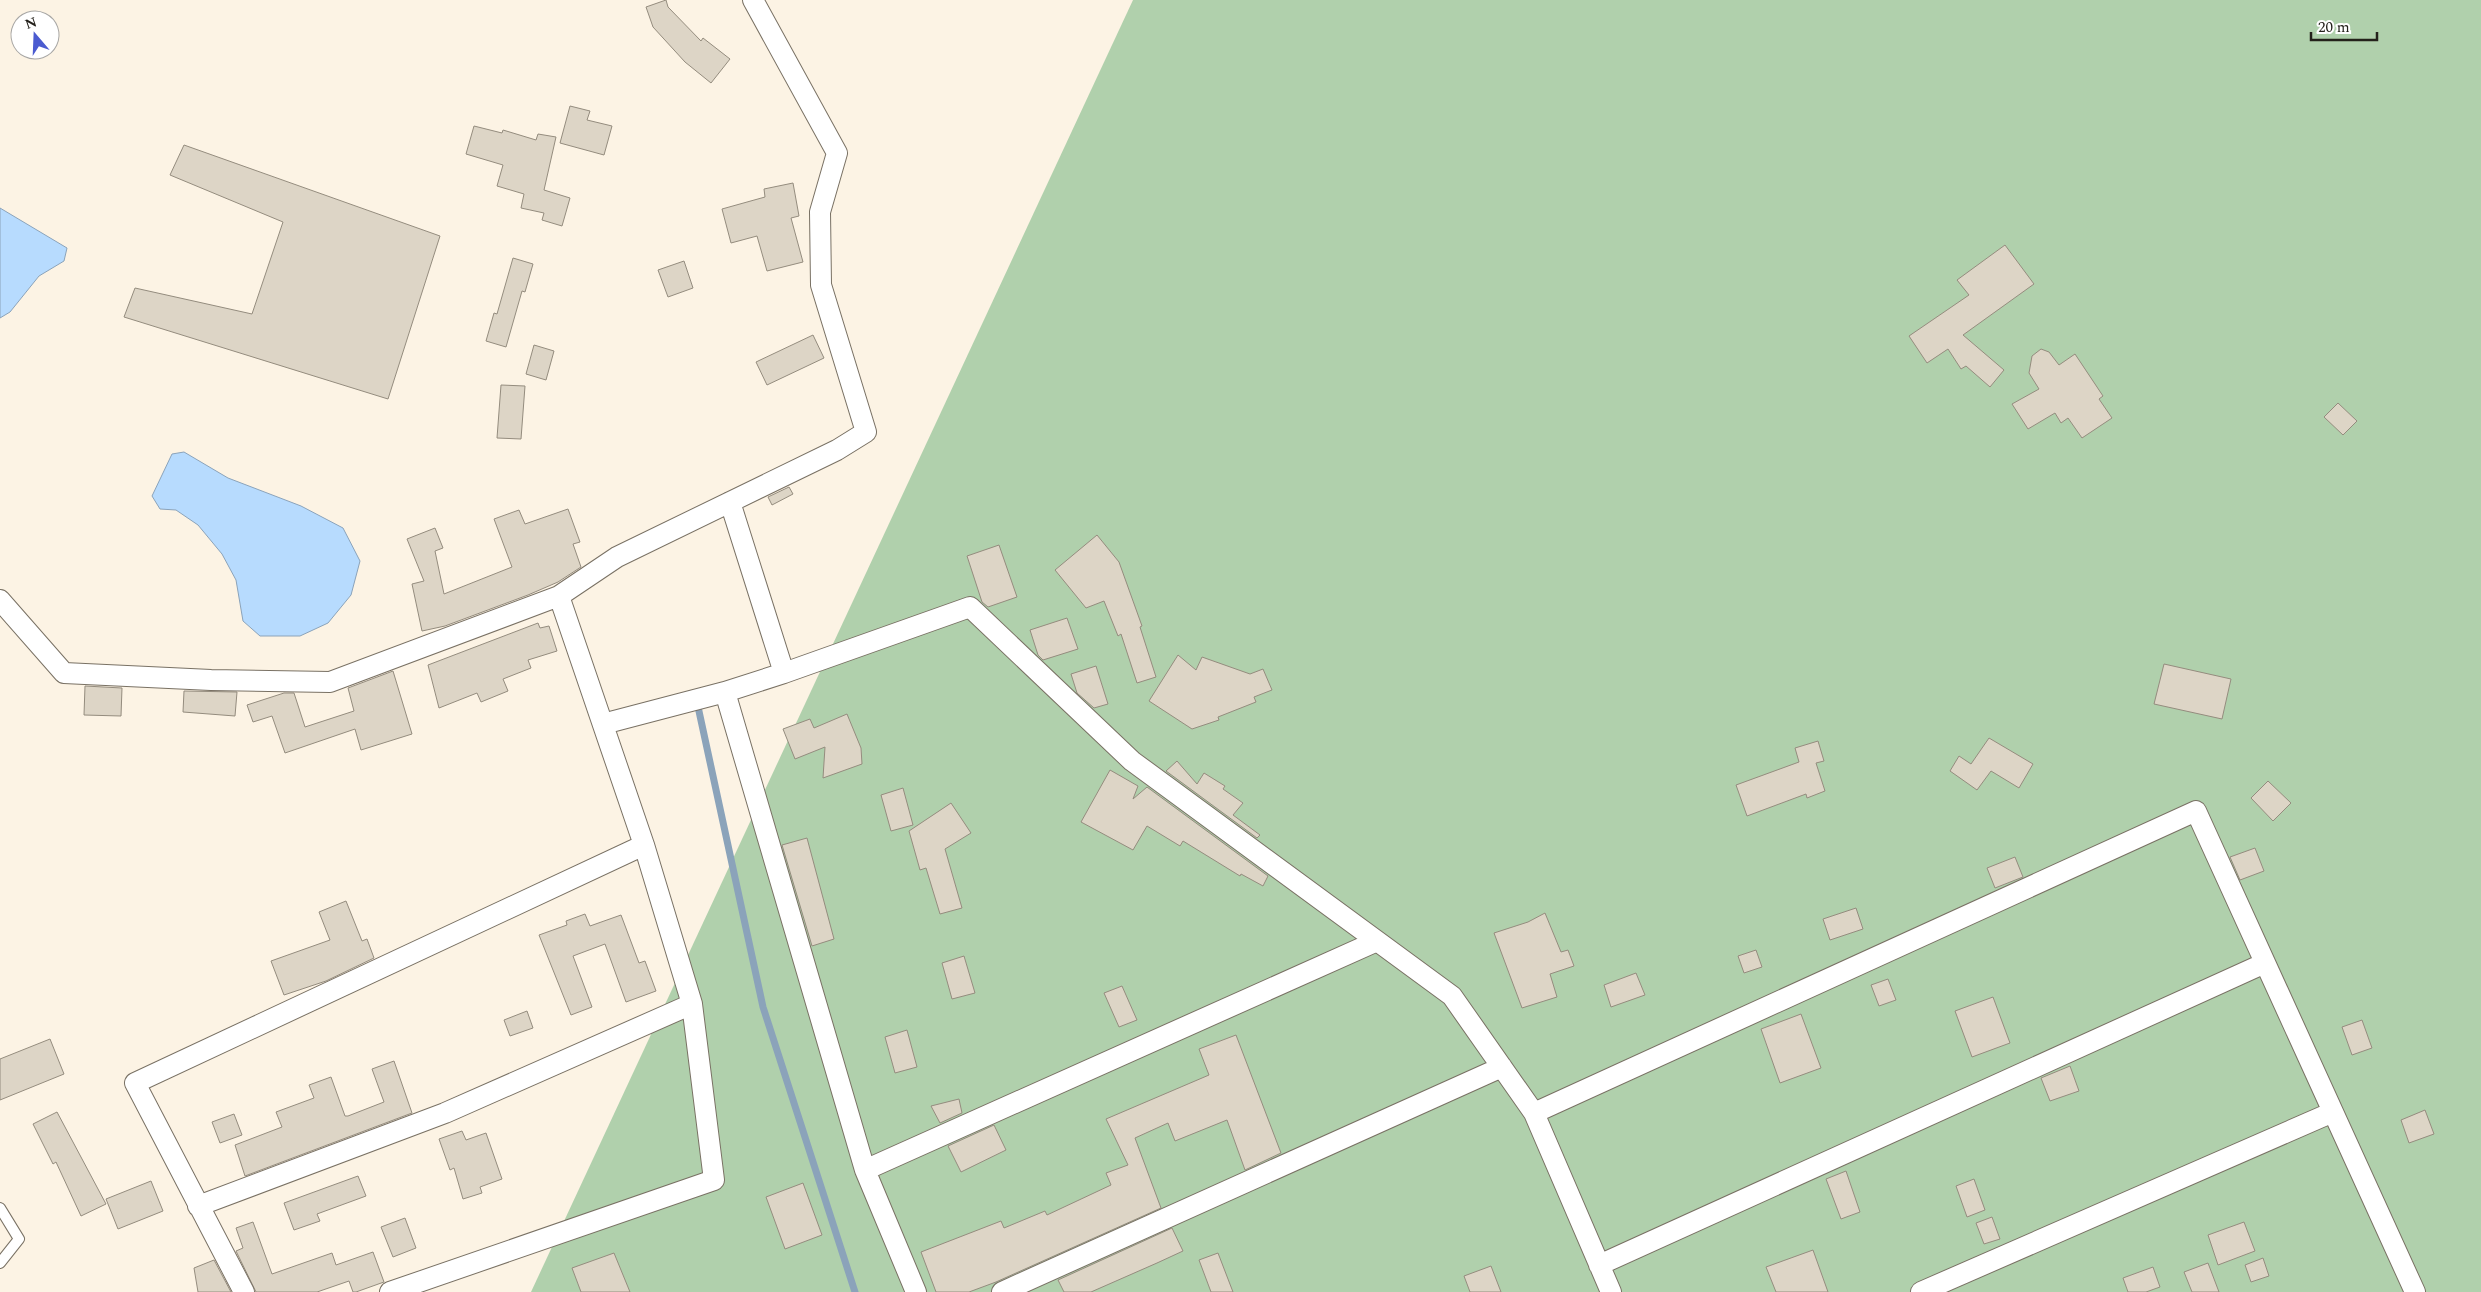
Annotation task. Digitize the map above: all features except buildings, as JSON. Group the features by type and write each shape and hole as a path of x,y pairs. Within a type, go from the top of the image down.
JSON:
{"street":[{"path":"0,600 64,673 211,680 330,682 559,596 617,557 836,450 866,432 821,285 820,212 837,153 753,0"},
{"path":"730,502 784,673"},
{"path":"390,1292 714,1180 692,1004 644,845 559,596"},
{"path":"603,724 725,692 970,607 1132,761 1452,996 1534,1112 1610,1292"},
{"path":"725,692 865,1170 916,1292"},
{"path":"1534,1112 2196,811 2415,1292"},
{"path":"244,1292 135,1082 644,845"},
{"path":"865,1170 1377,941"},
{"path":"1599,1265 2265,963"},
{"path":"198,1206 445,1112 692,1004"},
{"path":"1002,1292 1502,1067"},
{"path":"1921,1292 2333,1112"}],"lane":[{"path":"0,1208 19,1240 0,1263"}],"green space":[{"path":"1133,0 2481,0 2481,1292 531,1292"}],"water":[{"path":"0,208 67,248 64,261 39,276 10,312 0,318"},
{"path":"184,452 228,478 301,506 343,528 360,561 351,595 328,623 300,636 260,636 243,621 236,580 222,554 198,525 176,510 160,509 152,496 172,454"}],"waterway":[{"path":"697,702 763,1007 855,1292"}]}
